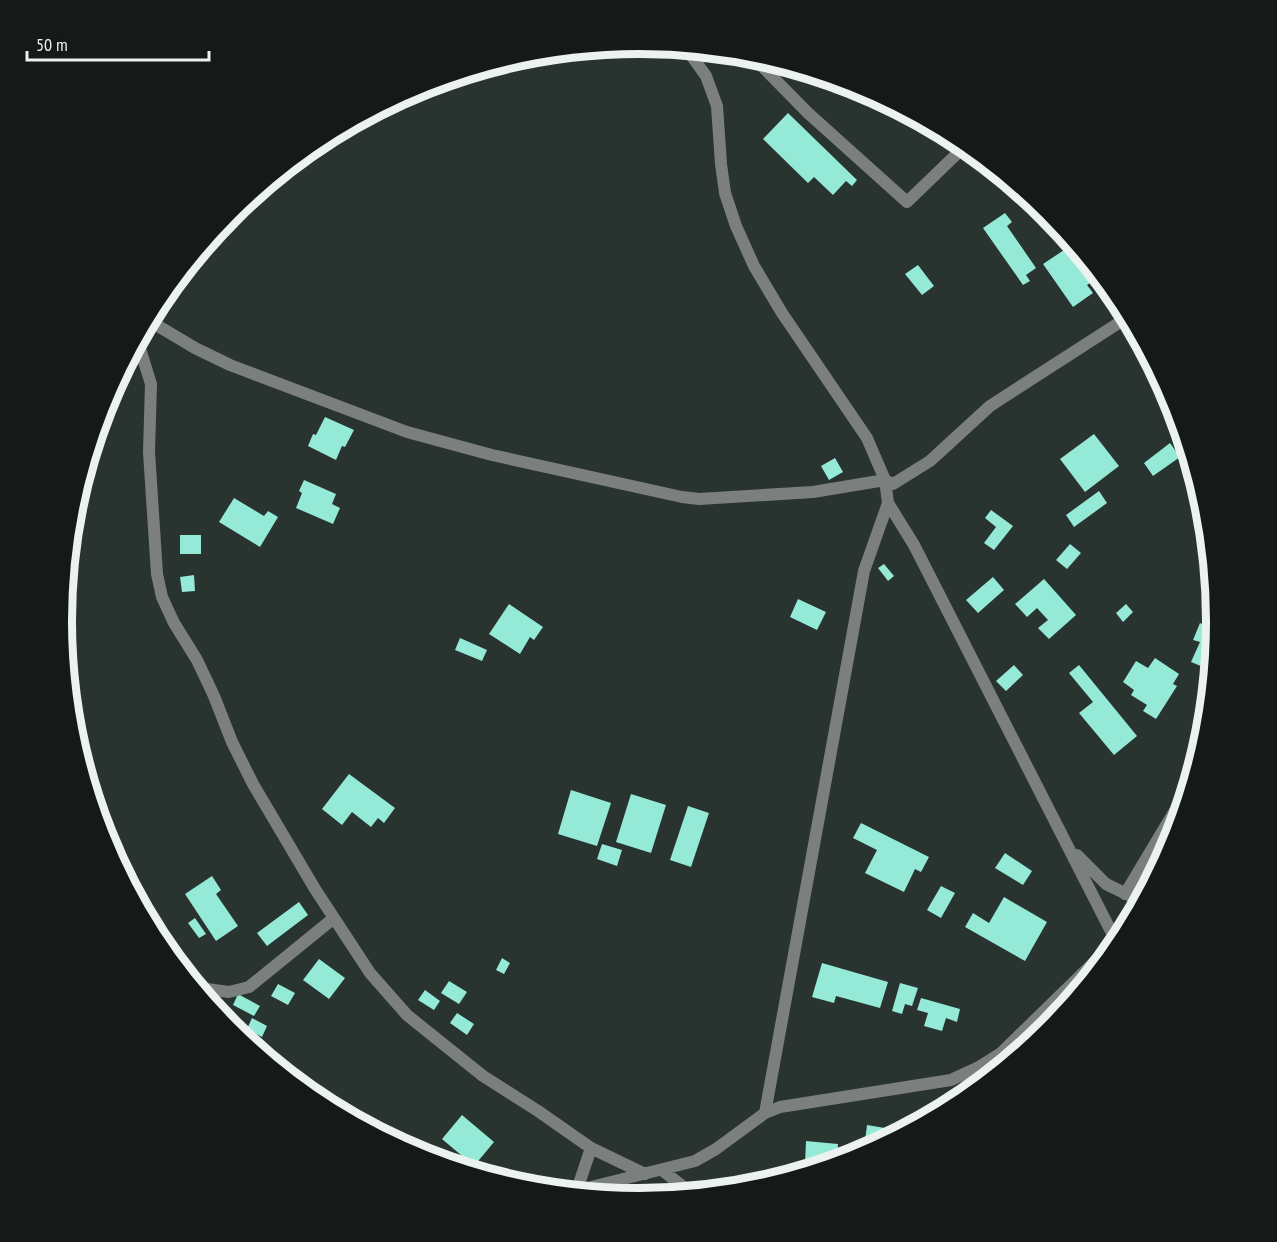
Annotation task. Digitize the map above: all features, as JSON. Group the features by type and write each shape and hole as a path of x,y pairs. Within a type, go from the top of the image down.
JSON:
{"street":[{"path":"692,57 706,76 717,106 725,193 736,226 754,266 782,313 867,438 885,480 888,503 914,544 1113,931"},
{"path":"764,68 808,113 907,202 958,153"},
{"path":"155,324 230,365 407,432 492,455 699,499 813,492 885,480 892,484 907,477 930,460 990,406 1120,322"},
{"path":"140,350 151,384 149,452 158,574 162,597 174,623 197,660 253,784 334,918 370,973 407,1015 483,1076 591,1148 645,1174"},
{"path":"765,1113 864,571 888,503"},
{"path":"1125,894 1168,823"},
{"path":"1067,845 1106,884 1133,898"},
{"path":"207,989 228,992 249,987 334,918"},
{"path":"594,1186 695,1161 716,1149 765,1113 792,1104 951,1080 979,1067 1001,1053 1078,979"},
{"path":"577,1184 591,1148"},
{"path":"662,1170 683,1186"}],"building":[{"path":"788,113 857,180 852,186 846,181 833,195 814,177 808,183 763,139"},
{"path":"1005,213 1012,222 1007,226 1036,268 1026,275 1030,281 1023,285 983,228"},
{"path":"1066,249 1092,282 1087,285 1093,293 1073,307 1043,264"},
{"path":"918,265 934,286 922,295 905,274"},
{"path":"325,417 354,430 345,447 342,446 336,460 308,446"},
{"path":"1094,434 1119,466 1085,492 1060,459"},
{"path":"1170,443 1180,457 1153,476 1144,463"},
{"path":"835,458 843,472 829,480 821,466"},
{"path":"304,480 336,494 332,504 340,508 333,524 296,508"},
{"path":"1099,491 1107,503 1074,527 1066,515"},
{"path":"234,498 264,516 268,511 278,517 260,547 219,522"},
{"path":"991,510 1013,526 994,550 984,543 996,527 985,518"},
{"path":"180,535 201,535 201,554 180,554"},
{"path":"1070,544 1081,553 1067,569 1056,560"},
{"path":"884,564 894,576 888,581 878,568"},
{"path":"194,575 195,591 182,592 180,577"},
{"path":"993,577 1004,590 978,613 966,600"},
{"path":"1044,579 1076,615 1049,639 1038,628 1048,620 1037,608 1027,617 1015,604"},
{"path":"798,599 826,612 817,630 790,617"},
{"path":"509,604 543,627 534,640 530,637 520,654 489,634"},
{"path":"1126,604 1133,612 1123,622 1116,613"},
{"path":"1200,623 1206,626 1203,667 1191,662 1200,642 1193,640"},
{"path":"460,638 487,650 482,661 455,650"},
{"path":"1155,658 1179,674 1173,684 1177,686 1156,719 1143,711 1147,705 1131,695 1134,690 1123,682 1136,661 1148,668"},
{"path":"1014,665 1023,675 1006,691 996,681"},
{"path":"1079,665 1137,736 1114,755 1079,713 1093,702 1069,673"},
{"path":"349,774 395,808 384,823 378,818 371,827 352,812 342,825 322,809"},
{"path":"571,790 611,803 597,846 558,834"},
{"path":"631,794 666,805 651,853 616,842"},
{"path":"688,806 709,813 691,867 670,860"},
{"path":"861,823 929,857 921,872 915,869 904,892 865,873 877,850 853,838"},
{"path":"602,844 622,850 617,866 597,859"},
{"path":"1005,853 1032,871 1023,885 995,868"},
{"path":"212,876 221,890 216,894 238,926 216,941 185,894"},
{"path":"941,886 955,893 941,918 927,910"},
{"path":"1004,897 1047,922 1025,961 965,927 973,913 989,923"},
{"path":"299,902 308,915 267,946 257,933"},
{"path":"195,918 206,934 199,938 188,923"},
{"path":"502,958 510,963 504,974 496,970"},
{"path":"319,959 345,978 329,999 303,980"},
{"path":"822,963 888,982 880,1008 836,996 834,1003 812,997"},
{"path":"449,981 467,992 459,1004 441,993"},
{"path":"900,983 918,988 912,1006 905,1004 902,1014 892,1011"},
{"path":"278,984 295,993 288,1005 271,996"},
{"path":"425,990 440,1001 434,1010 418,1000"},
{"path":"238,994 260,1006 254,1016 233,1005"},
{"path":"921,998 960,1009 957,1022 946,1018 942,1031 924,1026 928,1013 917,1010"},
{"path":"457,1013 474,1024 467,1035 450,1023"},
{"path":"252,1018 267,1026 262,1037 247,1029"},
{"path":"462,1115 494,1142 476,1164 469,1162 442,1139"},
{"path":"867,1125 891,1129 889,1130 865,1141"},
{"path":"806,1141 838,1144 838,1152 805,1163"}]}
